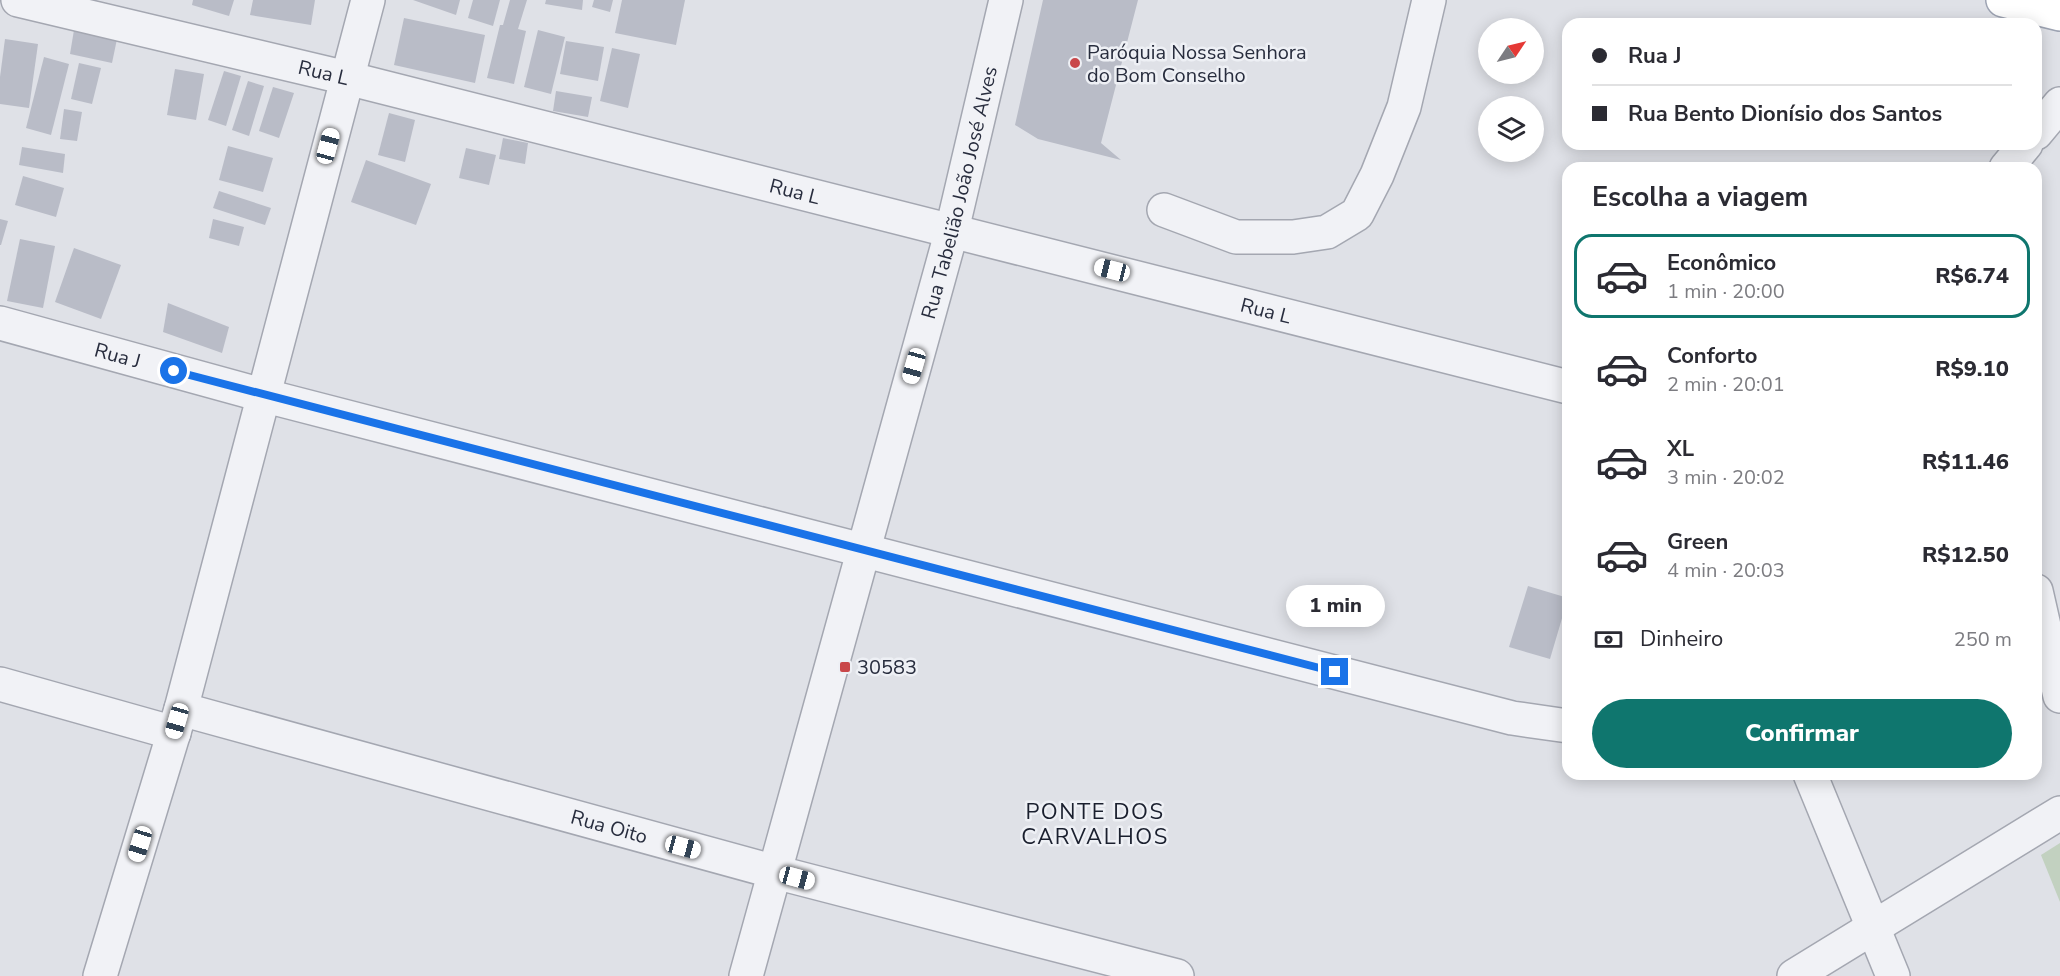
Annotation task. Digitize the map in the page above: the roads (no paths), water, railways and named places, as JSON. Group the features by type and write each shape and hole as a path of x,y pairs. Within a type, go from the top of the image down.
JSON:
{"main road":[{"path":"2003,0 2060,14"}],"street":[{"name":"Rua L","path":"18,0 347,78 1562,385"},
{"path":"100,976 177,721 261,394 368,0"},
{"name":"Rua Tabelião João José Alves","path":"746,976 952,230 1006,0"},
{"path":"1164,210 1236,237 1293,237 1327,232 1357,214 1377,175 1404,107 1430,0"},
{"path":"2042,126 2060,104"},
{"path":"2011,162 2021,150"},
{"name":"Rua J","path":"0,323 261,394 863,548 1512,718 1562,725"},
{"path":"2042,617 2060,696"},
{"name":"Rua Oito","path":"0,684 177,721 1177,976"},
{"path":"1813,780 1893,976"},
{"path":"1794,976 1873,925 2060,813"}],"place":[{"name":"Paróquia Nossa Senhora do Bom Conselho","path":"1075,63"},
{"name":"30583","path":"845,667"}],"district":[{"name":"PONTE DOS CARVALHOS","path":"1095,824"}]}
